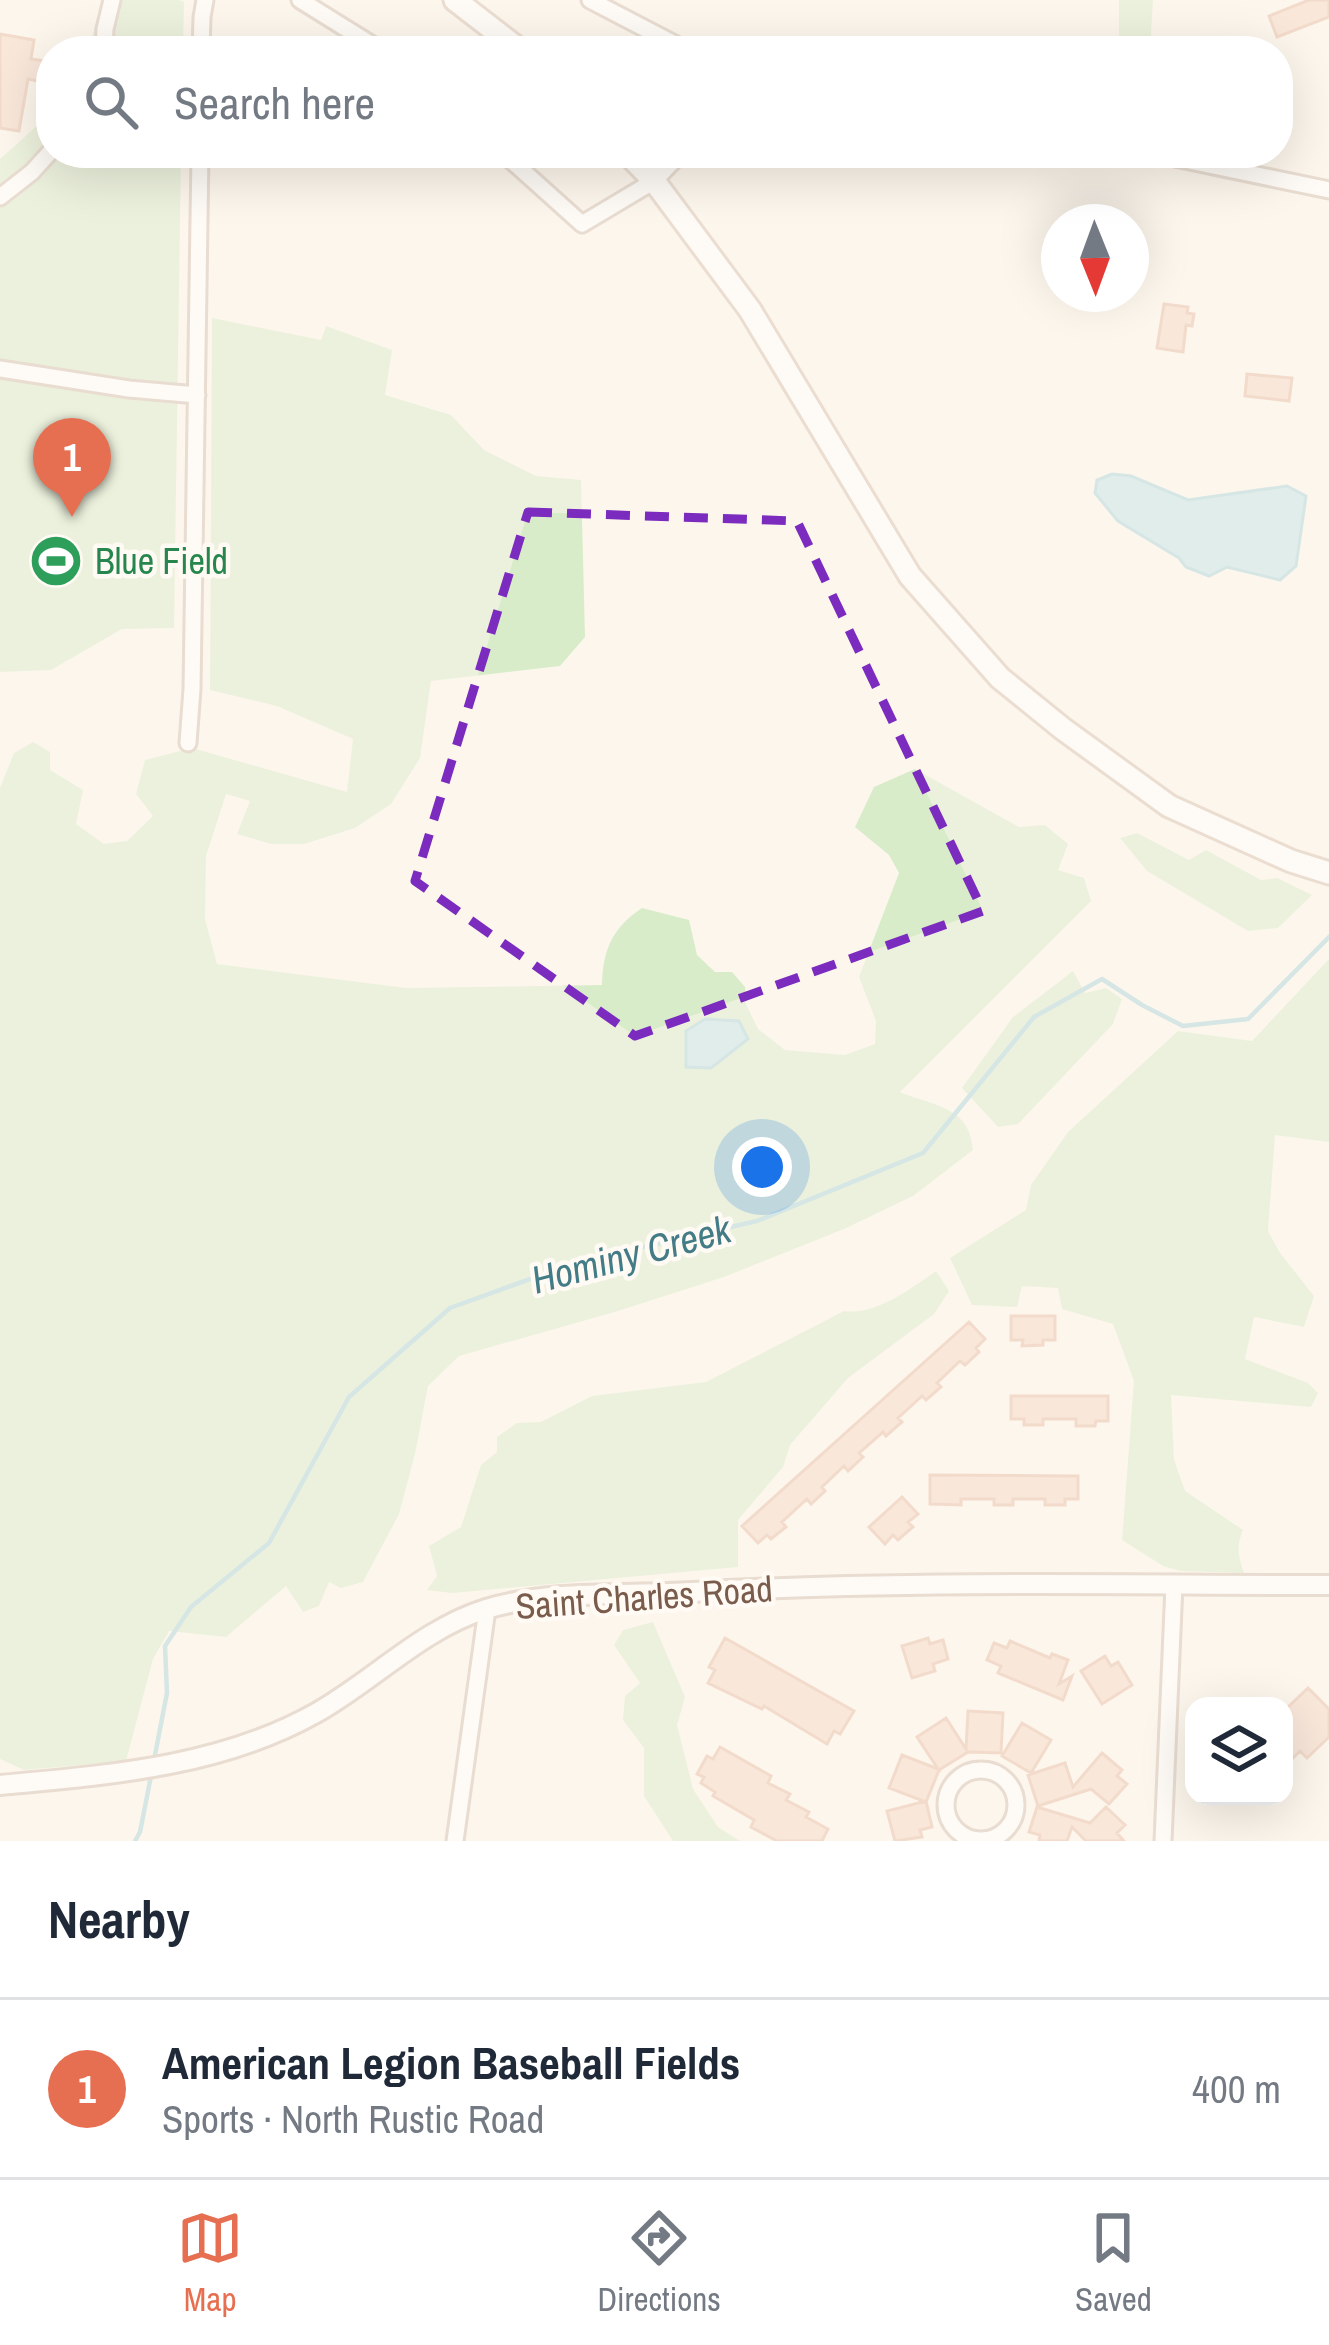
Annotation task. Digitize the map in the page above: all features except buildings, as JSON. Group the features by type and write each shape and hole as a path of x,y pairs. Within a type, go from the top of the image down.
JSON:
{"main road":[{"path":"455,0 502,36"},
{"path":"641,168 750,310 910,576 1000,677 1168,806 1329,873"}],"street":[{"path":"105,36 112,0"},
{"path":"201,36 206,0"},
{"path":"300,0 358,36"},
{"path":"590,0 659,36"},
{"path":"0,197 36,168"},
{"path":"188,743 200,168"},
{"path":"520,168 582,224 654,181 667,168"},
{"path":"1223,168 1329,190"},
{"path":"0,369 196,395"},
{"name":"Saint Charles Road","path":"0,1785 220,1755 320,1712 449,1623 488,1609 551,1597 966,1584 1329,1585"},
{"path":"1162,1841 1174,1585"},
{"path":"455,1841 488,1609"},
{"path":"998,1774 1013,1791 1015,1813 1004,1832 972,1840 947,1816 948,1792 963,1775 998,1774"}],"highlighted area":[{"path":"528,512 797,521 983,911 635,1036 415,881"}],"green space":[{"path":"104,0 184,2 183,36 92,36"},
{"path":"1119,0 1153,0 1151,36 1119,36"},
{"path":"36,127 36,168 181,168 174,628 122,629 51,670 0,672 0,159"},
{"path":"212,318 321,340 326,326 392,350 385,395 451,415 484,450 536,476 581,480 585,637 560,666 431,681 420,758 391,804 355,828 304,844 271,844 237,834 250,801 226,794 206,856 205,919 217,964 406,988 602,985 611,941 642,908 689,920 697,955 715,972 732,972 745,987 746,1004 758,1029 785,1050 845,1055 875,1044 876,1021 859,977 899,873 889,855 855,827 874,787 915,769 1019,827 1045,825 1068,844 1058,870 1084,878 1091,901 900,1092 957,1116 965,1124 973,1150 913,1196 844,1229 724,1277 459,1356 428,1386 399,1514 363,1582 341,1588 329,1582 319,1606 303,1612 286,1586 226,1637 169,1631 153,1659 126,1761 24,1770 0,1759 0,788 14,753 33,742 50,752 50,770 83,790 76,824 104,844 127,841 153,816 136,794 145,760 192,748 347,792 353,739 277,706 210,690"},
{"path":"1137,833 1189,860 1206,850 1261,880 1277,878 1312,895 1278,928 1248,931 1147,871 1120,838"},
{"path":"1329,959 1329,1142 1275,1135 1268,1231 1314,1296 1304,1327 1254,1317 1245,1359 1308,1383 1318,1393 1311,1407 1171,1395 1174,1460 1185,1491 1243,1530 1239,1552 1244,1573 1180,1571 1163,1566 1122,1540 1134,1381 1113,1324 1062,1309 1058,1288 1022,1286 1017,1307 972,1305 950,1258 1026,1210 1031,1185 1068,1132 1178,1031 1252,1041"},
{"path":"1073,971 1085,993 1106,988 1122,999 1113,1024 1018,1124 998,1127 962,1088 1013,1017"},
{"path":"936,1271 949,1291 934,1314 848,1378 790,1445 783,1467 738,1520 738,1567 452,1593 427,1590 437,1576 429,1546 461,1527 481,1465 497,1452 497,1437 517,1423 541,1422 592,1396 706,1382 844,1311 868,1309 893,1299"},
{"path":"653,1622 685,1697 677,1725 693,1789 718,1827 740,1841 673,1841 644,1796 644,1748 623,1720 625,1696 640,1683 614,1645 623,1630"}],"water":[{"path":"1112,474 1131,476 1188,500 1287,486 1306,496 1296,566 1280,580 1227,567 1209,576 1186,567 1118,521 1095,493 1097,480"},
{"path":"705,1019 739,1021 748,1039 711,1068 686,1067 686,1031"}],"waterway":[{"name":"Hominy Creek","path":"154,1760 167,1693 165,1646 191,1607 269,1543 349,1397 450,1308 577,1262 757,1221 923,1153 1034,1017 1102,979 1183,1026 1248,1019 1329,937"},
{"name":"Hominy Creek","path":"135,1841 152,1771"}],"place":[{"name":"American Legion Baseball Fields","path":"72,517"},
{"name":"Blue Field","path":"56,561"}]}
